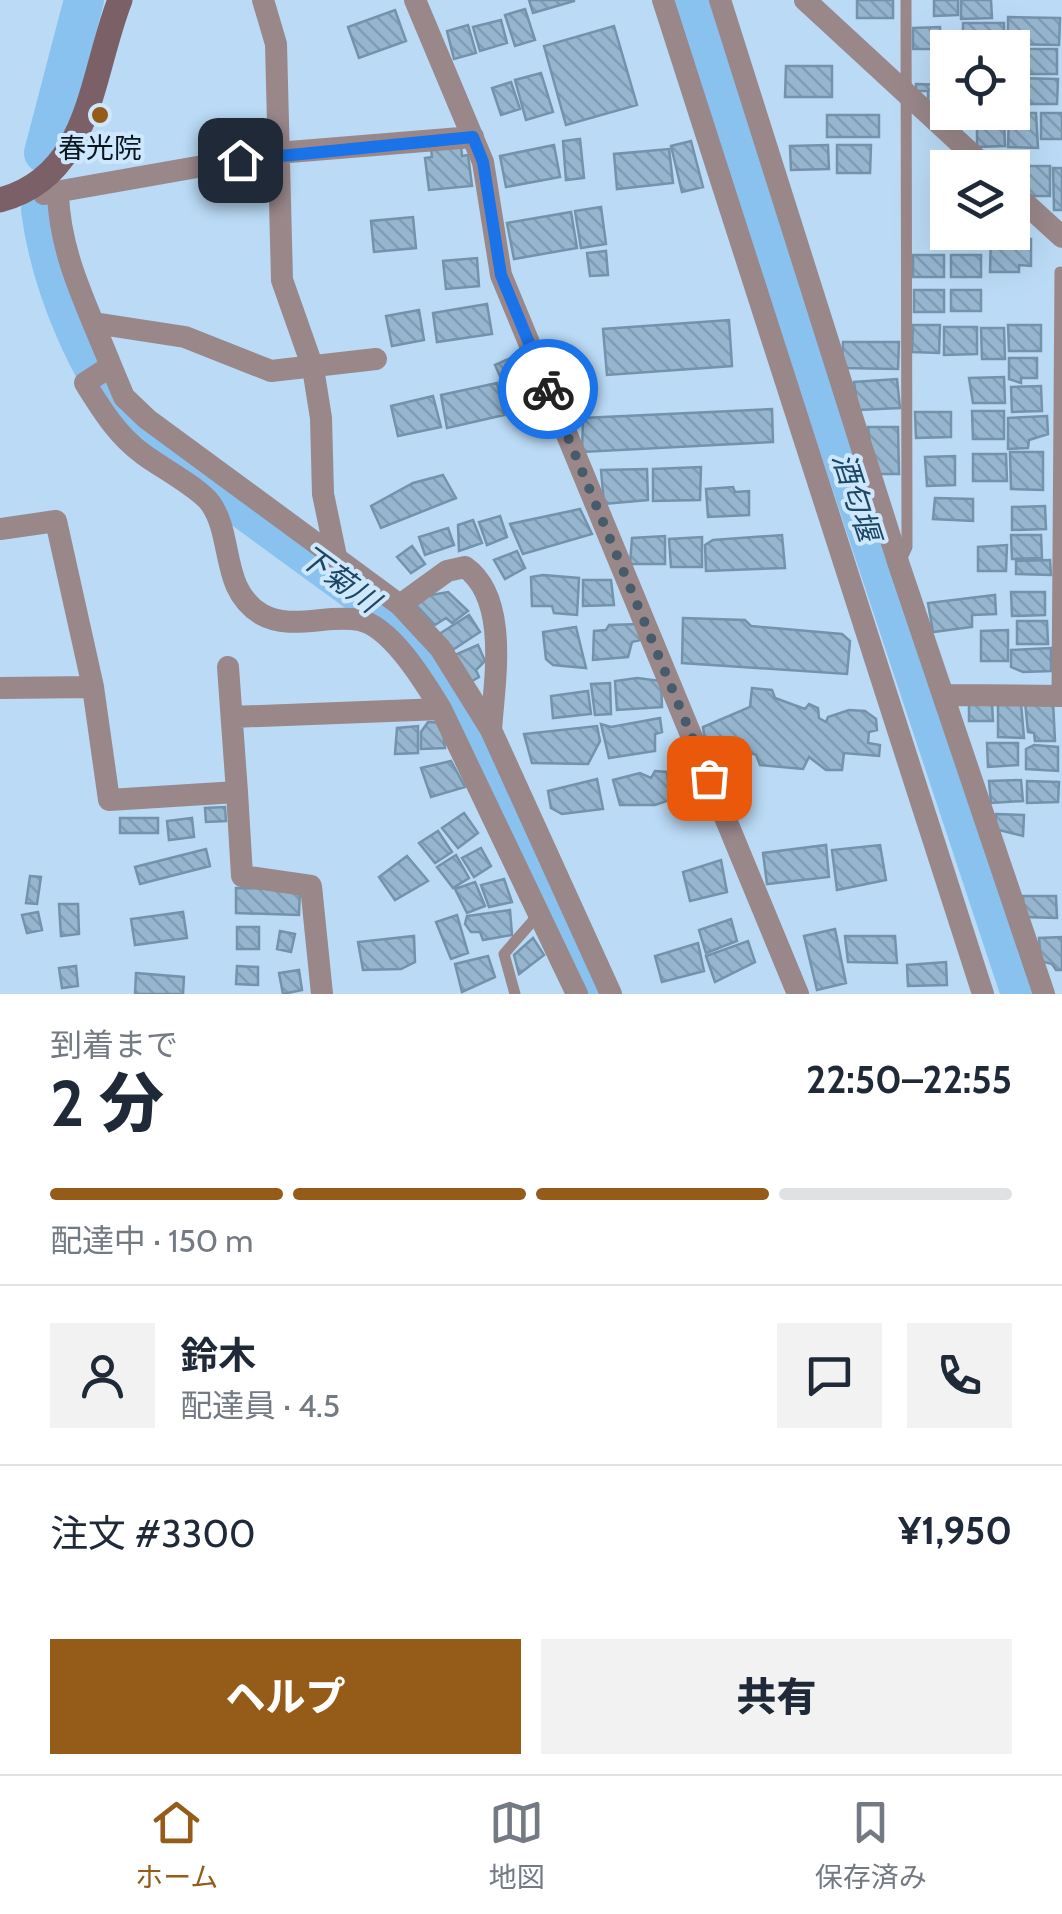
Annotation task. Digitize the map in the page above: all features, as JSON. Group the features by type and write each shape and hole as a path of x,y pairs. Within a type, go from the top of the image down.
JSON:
{"main road":[{"path":"0,200 26,193 54,172 72,151 120,0"}],"street":[{"path":"263,0 276,44 282,280 312,368 321,418 323,494 337,561"},
{"path":"415,0 483,162 501,275 798,994"},
{"path":"663,0 983,994"},
{"path":"720,0 898,565 946,695 1044,994"},
{"path":"804,0 968,150"},
{"path":"26,193 58,194 277,153 473,137"},
{"path":"58,194 59,230 69,264 124,397 400,605 440,648 491,730 611,994"},
{"path":"1030,208 1062,237"},
{"path":"94,323 185,337 271,371 376,359"},
{"path":"111,366 85,383 117,432 211,504 236,586 248,604 264,616 307,622 362,620 392,642 441,709 577,994"},
{"path":"0,530 56,521 92,687 109,800 238,792"},
{"path":"400,605 447,571 465,567 475,574 491,610 496,650 491,730"},
{"path":"228,666 242,876 311,886 322,994"},
{"path":"0,688 92,687"},
{"path":"946,695 1059,696"},
{"path":"232,718 441,709"}],"lane":[{"path":"898,565 906,547 906,0"},
{"path":"1059,696 1060,272"},
{"path":"514,994 504,954 538,915"}],"building":[{"path":"529,0 574,0 574,1 533,13"},
{"path":"857,0 893,0 893,18 857,18"},
{"path":"934,0 958,0 958,15 934,16"},
{"path":"961,0 991,0 992,18 961,19"},
{"path":"525,9 535,40 515,46 505,15"},
{"path":"395,10 406,41 359,58 348,27"},
{"path":"1008,17 1060,18 1059,45 1030,44 1030,30 1008,30"},
{"path":"501,20 507,43 480,51 473,27"},
{"path":"963,23 1004,23 1004,30 963,30"},
{"path":"468,25 476,53 454,59 447,31"},
{"path":"614,26 637,105 566,125 544,46"},
{"path":"913,28 940,30 930,30 930,49 913,49"},
{"path":"1030,49 1057,49 1057,74 1030,74"},
{"path":"786,66 832,66 832,97 785,97"},
{"path":"541,73 553,112 526,120 515,80"},
{"path":"1030,78 1058,79 1057,104 1030,104"},
{"path":"511,82 520,109 501,115 492,88"},
{"path":"916,84 930,84 930,102 928,91 916,91"},
{"path":"1030,113 1036,113 1038,148 1008,147 1008,130 1030,130"},
{"path":"1041,113 1062,113 1062,139 1041,139"},
{"path":"827,115 879,115 879,137 827,137"},
{"path":"977,130 1004,130 1005,146 977,147"},
{"path":"580,139 584,178 566,180 563,141"},
{"path":"691,141 703,187 682,192 671,146"},
{"path":"461,145 462,156 468,155 472,186 429,190 425,158 432,157 431,148"},
{"path":"554,145 560,177 506,187 500,156"},
{"path":"828,145 829,169 791,170 790,146"},
{"path":"837,145 871,145 870,173 837,173"},
{"path":"669,149 673,183 617,189 614,154"},
{"path":"1030,166 1050,166 1050,196 1030,196"},
{"path":"1053,168 1062,168 1062,210 1054,210"},
{"path":"601,207 606,244 581,248 575,211"},
{"path":"571,212 577,248 514,259 507,223"},
{"path":"413,217 416,248 374,252 371,221"},
{"path":"1031,239 1031,266 1019,265 1019,272 990,272 991,250 1030,250"},
{"path":"606,251 608,275 590,276 587,253"},
{"path":"913,255 944,255 944,277 913,277"},
{"path":"951,255 981,255 981,277 951,277"},
{"path":"477,258 479,286 446,289 443,261"},
{"path":"914,290 944,290 944,312 914,312"},
{"path":"951,290 981,290 981,311 951,311"},
{"path":"487,304 492,334 437,342 433,313"},
{"path":"419,310 424,340 392,346 386,316"},
{"path":"729,320 732,366 607,375 603,329"},
{"path":"913,325 940,325 939,353 912,352"},
{"path":"1008,325 1041,325 1041,351 1009,351"},
{"path":"944,327 977,327 977,354 944,355"},
{"path":"981,328 1004,328 1005,359 982,359"},
{"path":"843,342 899,342 898,369 842,368"},
{"path":"522,353 547,408 533,414 530,406 516,412 495,365"},
{"path":"1009,358 1037,358 1037,378 1021,378 1021,383 1009,379"},
{"path":"1004,377 1005,403 973,403 969,378"},
{"path":"897,379 900,408 858,410 854,382"},
{"path":"497,383 504,415 447,428 441,395"},
{"path":"1041,386 1042,411 1012,412 1011,387"},
{"path":"433,396 441,427 398,436 391,406"},
{"path":"772,409 773,442 582,452 583,418"},
{"path":"972,411 1004,411 1004,439 973,439"},
{"path":"915,412 951,412 951,437 916,438"},
{"path":"1047,416 1048,434 1029,440 1028,448 1008,449 1008,418"},
{"path":"868,427 898,427 899,474 880,474 871,454"},
{"path":"1010,452 1043,452 1043,490 1011,489"},
{"path":"973,454 1006,454 1007,481 973,481"},
{"path":"955,456 955,485 927,486 925,457"},
{"path":"701,467 700,500 653,501 653,469"},
{"path":"647,469 648,500 604,504 601,470"},
{"path":"443,475 456,498 381,528 371,506 413,483"},
{"path":"733,487 735,492 749,491 749,515 708,517 706,489"},
{"path":"935,498 973,499 973,521 933,519"},
{"path":"1045,506 1046,529 1012,530 1012,507"},
{"path":"580,509 592,534 523,554 510,524"},
{"path":"500,516 507,537 487,545 479,522"},
{"path":"473,520 482,543 459,551 458,525"},
{"path":"448,528 454,545 425,555 419,537"},
{"path":"782,535 785,568 706,571 705,545 713,540"},
{"path":"1011,535 1041,535 1042,558 1012,559"},
{"path":"665,536 665,564 630,564 632,538"},
{"path":"702,537 702,567 671,567 669,539"},
{"path":"1007,545 1006,571 978,571 978,547"},
{"path":"412,546 425,564 411,573 397,557"},
{"path":"517,551 525,568 505,579 494,560"},
{"path":"1050,560 1051,575 1016,574 1016,561"},
{"path":"531,577 579,578 577,615 554,613 552,606 532,606"},
{"path":"583,580 611,580 614,605 583,606"},
{"path":"448,592 468,611 452,623 446,618 435,625 416,605 426,596"},
{"path":"1011,592 1045,592 1045,615 1012,616"},
{"path":"995,595 996,614 972,615 972,627 933,632 928,603"},
{"path":"469,615 480,632 448,653 436,636"},
{"path":"683,618 745,620 751,626 842,634 850,641 847,674 682,663"},
{"path":"1017,621 1047,621 1048,644 1017,644"},
{"path":"639,624 640,640 632,642 628,657 593,660 594,631 606,630 609,625"},
{"path":"576,627 586,668 553,665 546,659 543,632"},
{"path":"1008,630 1008,661 981,661 981,631"},
{"path":"478,645 485,661 476,670 479,677 467,684 450,657"},
{"path":"1051,648 1051,671 1023,672 1011,667 1011,650"},
{"path":"615,681 661,681 662,707 617,710"},
{"path":"610,683 611,714 595,715 591,684"},
{"path":"752,688 772,690 775,698 805,709 809,704 818,708 819,718 826,722 828,717 849,710 865,711 876,719 877,730 869,732 868,743 880,745 879,756 844,753 842,770 826,770 809,757 803,769 760,765 756,755 749,752 741,752 727,761 707,755 703,727 750,707"},
{"path":"588,691 591,714 553,718 551,696"},
{"path":"1053,701 1055,741 1035,741 1034,733 1028,732 1025,702"},
{"path":"969,703 992,703 993,721 969,721"},
{"path":"1021,703 1024,738 998,737 998,704"},
{"path":"660,718 662,732 655,734 655,751 609,758 601,724 611,727"},
{"path":"428,722 442,723 445,748 421,749 421,732"},
{"path":"418,726 418,753 395,754 397,728"},
{"path":"597,726 600,741 588,764 532,763 524,734"},
{"path":"987,743 1018,743 1018,765 988,767"},
{"path":"1034,745 1058,747 1058,771 1026,769 1026,749"},
{"path":"451,761 465,787 431,797 421,768"},
{"path":"655,771 667,772 670,800 655,805 620,805 613,780 640,773 651,778"},
{"path":"597,779 603,809 562,814 551,808 548,791"},
{"path":"1021,780 1023,801 991,803 989,781"},
{"path":"1027,781 1059,782 1058,802 1027,803"},
{"path":"225,807 226,821 206,822 205,808"},
{"path":"464,813 478,833 458,848 442,828"},
{"path":"996,814 1024,815 1023,836 995,829"},
{"path":"120,818 158,818 158,833 120,833"},
{"path":"192,818 194,837 169,840 167,821"},
{"path":"438,831 452,852 435,863 419,843"},
{"path":"826,845 829,877 767,884 763,853"},
{"path":"880,845 886,880 837,890 832,850"},
{"path":"481,848 491,866 474,877 462,858"},
{"path":"206,849 210,866 140,884 135,867"},
{"path":"456,855 469,878 453,888 437,867"},
{"path":"407,856 428,881 395,900 379,877"},
{"path":"721,860 727,892 690,901 683,872"},
{"path":"30,876 41,877 37,904 26,903"},
{"path":"504,879 512,902 489,907 481,885"},
{"path":"475,882 485,906 467,913 455,889"},
{"path":"236,888 300,889 299,915 236,913"},
{"path":"1023,896 1056,896 1057,918 1024,917"},
{"path":"59,904 78,904 79,934 61,936"},
{"path":"510,910 512,935 483,940 480,932 471,932 465,924 467,916"},
{"path":"38,912 42,930 27,933 22,915"},
{"path":"183,912 187,938 135,945 131,919"},
{"path":"457,915 468,953 451,959 436,922"},
{"path":"731,919 737,941 706,953 699,930"},
{"path":"237,927 259,927 259,949 237,949"},
{"path":"835,929 846,983 817,990 804,936"},
{"path":"280,931 295,934 291,952 277,949"},
{"path":"414,936 415,962 401,969 363,970 358,942"},
{"path":"845,936 895,936 897,963 848,962"},
{"path":"1062,937 1062,970 1056,970 1052,964 1041,961 1039,938"},
{"path":"533,938 544,955 519,974 514,955"},
{"path":"748,941 755,962 715,982 706,956"},
{"path":"698,943 704,971 662,982 655,956"},
{"path":"488,956 495,977 462,992 455,964"},
{"path":"946,962 947,985 908,986 907,965"},
{"path":"76,966 78,986 62,988 59,968"},
{"path":"237,966 258,967 258,985 236,984"},
{"path":"299,970 302,990 283,994 279,973"},
{"path":"136,973 184,977 183,994 135,994"}],"waterway":[{"name":"下菊川","path":"44,153 84,0"},
{"name":"酒匂堰","path":"691,0 1021,994"},
{"name":"下菊川","path":"41,210 53,268 74,326 101,381 135,430 389,615 431,660 453,693 595,994"}],"way so far":[{"path":"548,389 709,778"}],"place":[{"name":"春光院","path":"100,115"}],"route":[{"path":"240,160 277,153 473,137 483,162 501,275 548,389"}]}
